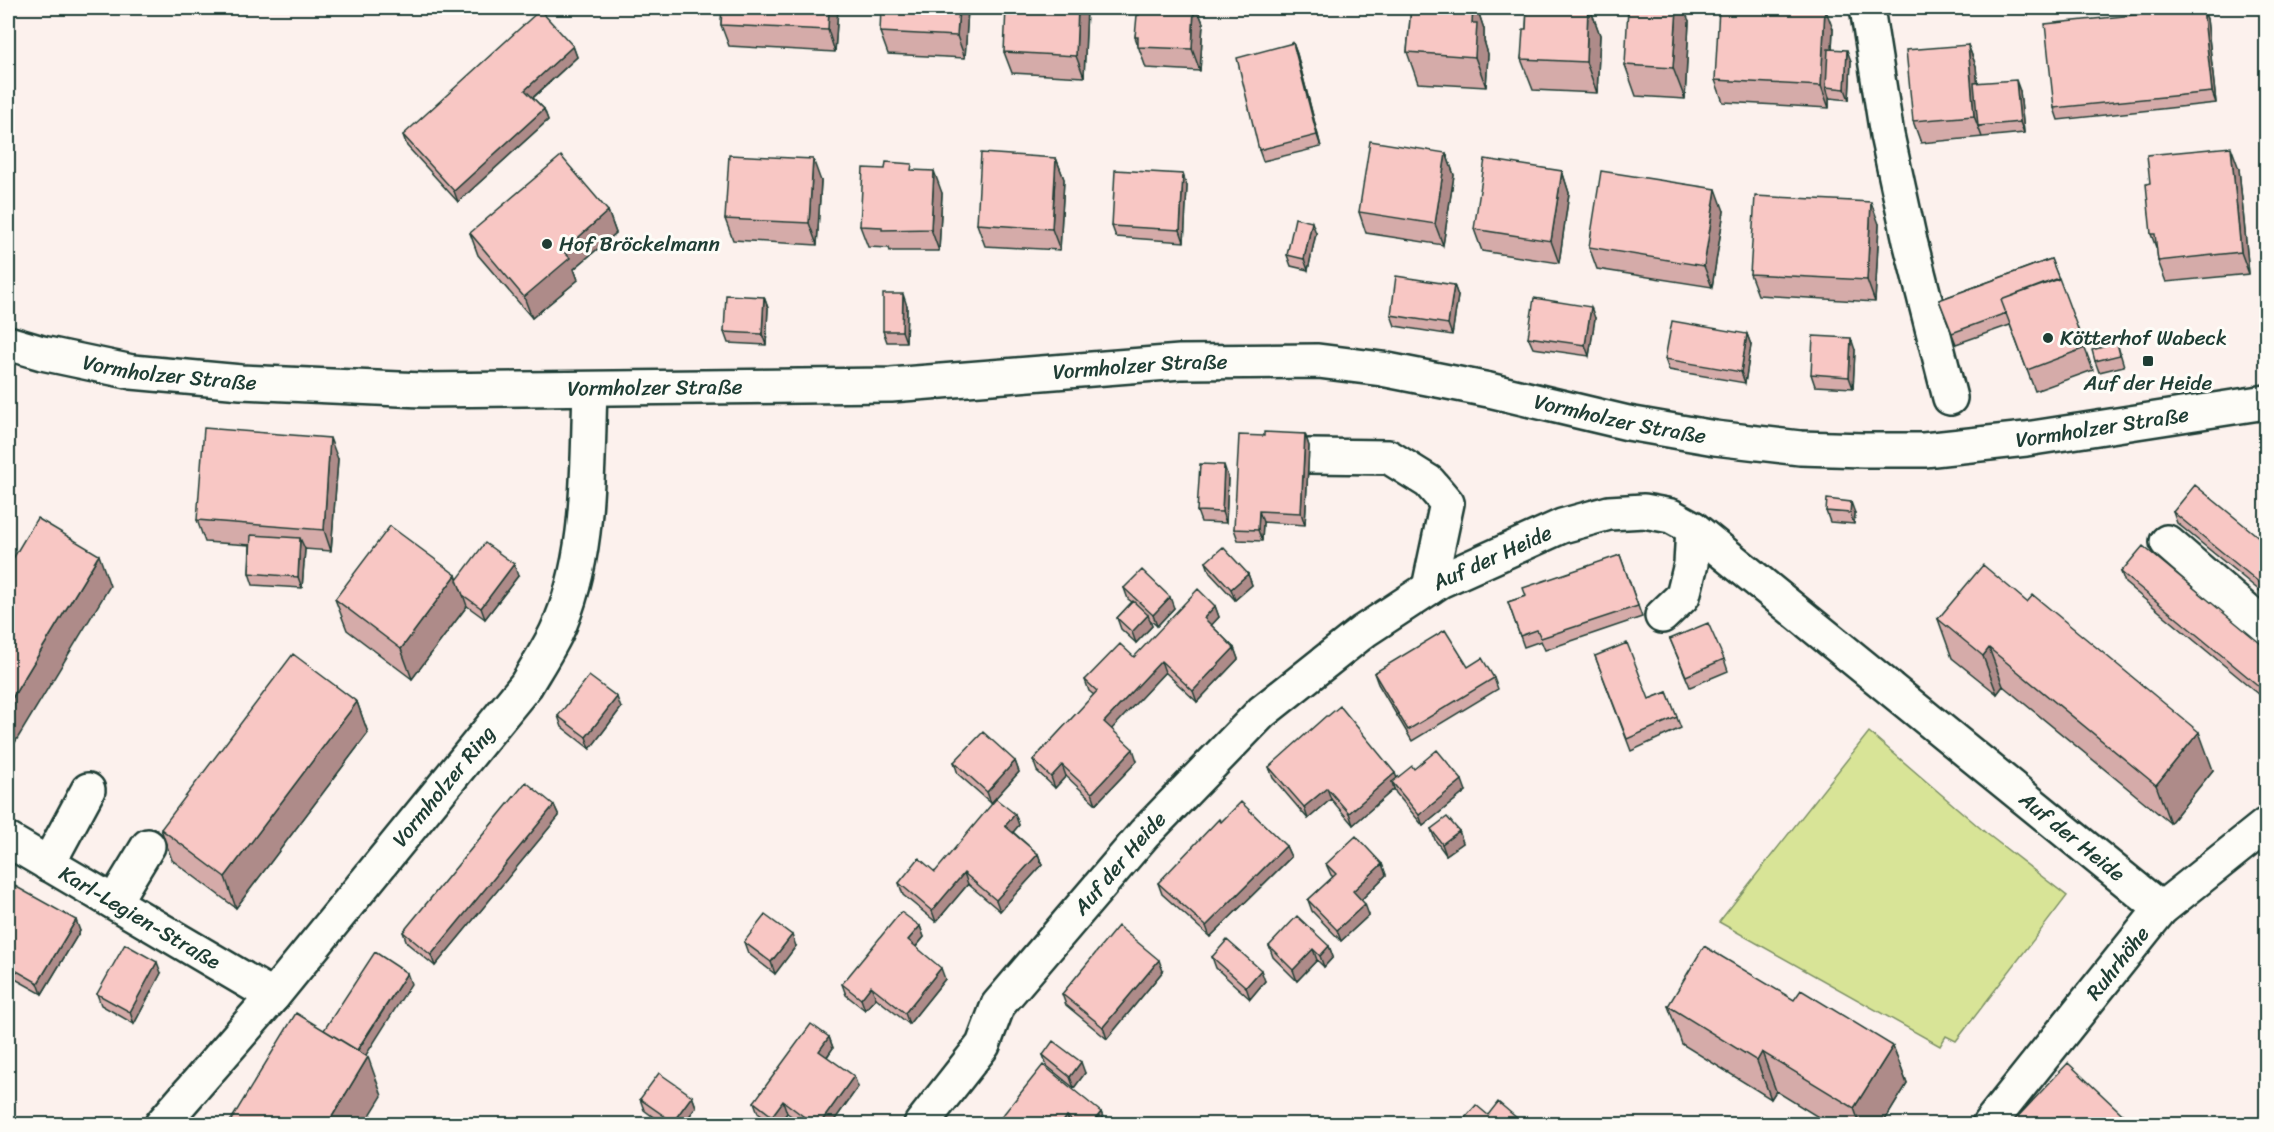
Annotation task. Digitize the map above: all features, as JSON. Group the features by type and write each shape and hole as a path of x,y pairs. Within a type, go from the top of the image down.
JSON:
{"street":[{"path":"1867,8 1887,135 1910,241 1950,398"},
{"name":"Vormholzer Straße","path":"8,344 132,372 241,382 422,390 891,386 1180,362 1318,361 1382,369 1489,390 1628,423 1715,438 1800,448 1864,450 1924,450 2026,439 2266,402"},
{"name":"Vormholzer Ring","path":"162,1125 273,996 526,686 556,633 575,579 588,487 590,389"},
{"path":"1309,456 1389,457 1429,482 1447,503 1429,588"},
{"name":"Auf der Heide","path":"921,1125 982,1045 998,1005 1144,834 1262,712 1364,631 1429,588 1562,526 1609,513 1644,511 1671,516 1693,528 2161,909"},
{"path":"1662,616 1683,596 1690,564 1693,528"},
{"path":"2167,542 2266,628"},
{"path":"48,864 88,790"},
{"name":"Ruhrhöhe","path":"1989,1125 2161,909 2266,825"},
{"name":"Karl-Legien-Straße","path":"8,840 273,996"},
{"path":"114,902 148,846"}],"green space":[{"path":"1869,732 1986,833 2067,896 1956,1041 1946,1036 1940,1046 1719,922"}],"building":[{"path":"722,8 829,8 828,30 721,25"},
{"path":"881,8 959,8 957,36 880,32"},
{"path":"1006,8 1078,8 1076,56 1004,52"},
{"path":"1140,8 1194,8 1192,49 1138,47 1138,37 1135,37"},
{"path":"1411,8 1473,8 1472,23 1477,23 1475,57 1407,52"},
{"path":"1527,8 1588,8 1586,62 1521,59"},
{"path":"1628,8 1677,8 1673,68 1625,65"},
{"path":"1719,8 1825,8 1821,86 1715,80"},
{"path":"2203,8 2212,92 2054,108 2045,24"},
{"path":"540,10 573,46 525,90 544,109 454,191 403,135"},
{"path":"1293,43 1317,135 1259,150 1237,58"},
{"path":"1968,45 1974,116 1913,121 1906,50"},
{"path":"1828,49 1847,50 1845,89 1826,87"},
{"path":"2016,80 2020,122 1978,126 1974,83"},
{"path":"1370,141 1446,153 1435,224 1359,212"},
{"path":"2231,147 2241,252 2158,261 2155,234 2151,234 2146,184 2150,183 2147,155"},
{"path":"981,153 1056,158 1052,229 977,224"},
{"path":"729,155 813,159 809,223 725,219"},
{"name":"Hof Bröckelmann","path":"561,156 608,211 563,251 570,258 524,297 470,233"},
{"path":"1485,159 1562,171 1551,241 1474,229"},
{"path":"886,162 912,164 911,170 934,171 931,229 882,230 882,227 860,226 863,168 885,169"},
{"path":"1115,170 1183,174 1180,230 1112,226"},
{"path":"1601,171 1716,189 1704,266 1589,247"},
{"path":"1755,196 1871,202 1867,280 1750,274"},
{"path":"1295,218 1312,222 1304,259 1287,255"},
{"path":"2051,259 2059,279 2001,300 2006,313 1952,333 1939,300"},
{"path":"1396,276 1454,285 1448,324 1391,315"},
{"name":"Kötterhof Wabeck","path":"2059,278 2085,348 2027,370 2001,300"},
{"path":"883,294 903,294 902,331 883,331"},
{"path":"726,295 764,297 762,334 724,332"},
{"path":"1534,298 1591,307 1585,345 1528,337"},
{"path":"1672,321 1747,334 1741,372 1665,359"},
{"path":"1813,336 1851,338 1849,377 1811,374"},
{"path":"2117,343 2120,355 2095,361 2092,350"},
{"path":"204,428 330,438 324,530 197,520"},
{"path":"1264,432 1305,434 1301,513 1259,511 1258,530 1234,529 1239,435 1264,436"},
{"path":"1200,464 1224,465 1222,512 1197,511"},
{"path":"2195,485 2266,543 2266,588 2173,512"},
{"path":"1827,499 1851,502 1850,513 1826,511"},
{"path":"37,518 99,555 8,705 8,567"},
{"path":"390,526 456,575 401,649 335,599"},
{"path":"251,535 300,538 298,577 249,573"},
{"path":"485,543 514,564 481,608 463,595 457,580"},
{"path":"2143,546 2266,648 2266,692 2121,572"},
{"path":"1223,547 1248,574 1231,589 1206,562"},
{"path":"1620,555 1638,606 1541,638 1537,630 1520,636 1508,602 1526,596 1523,588"},
{"path":"1983,565 2027,602 2033,595 2199,732 2156,785 1989,648 1983,656 1938,619"},
{"path":"1142,570 1170,597 1153,615 1124,588"},
{"path":"1198,589 1215,606 1204,618 1234,648 1193,691 1161,661 1104,722 1133,749 1092,793 1062,765 1051,777 1033,760 1097,691 1085,680 1120,644 1134,657"},
{"path":"1133,601 1148,615 1132,632 1117,618"},
{"path":"1708,623 1724,659 1686,676 1670,639"},
{"path":"1445,630 1468,667 1482,658 1494,678 1408,730 1374,673"},
{"path":"1627,643 1649,699 1667,692 1677,717 1627,739 1595,656"},
{"path":"293,654 357,702 225,877 161,829"},
{"path":"589,676 617,697 586,737 558,716"},
{"path":"1340,706 1395,773 1349,813 1327,788 1304,807 1269,767"},
{"path":"983,732 1015,761 987,792 954,762"},
{"path":"1437,750 1462,780 1419,815 1392,782 1412,766 1414,769"},
{"path":"526,782 554,805 431,955 403,932"},
{"path":"996,799 1015,814 1005,826 1038,854 996,900 964,873 932,911 899,883 919,858 935,872"},
{"path":"1241,802 1286,846 1206,926 1158,883 1219,819 1221,822"},
{"path":"1447,817 1459,831 1442,844 1431,829"},
{"path":"1356,836 1382,864 1353,891 1365,904 1337,930 1308,900 1336,874 1326,864"},
{"path":"13,885 76,920 38,983 8,966 8,895"},
{"path":"901,912 920,926 908,940 941,968 905,1013 871,986 861,999 842,984"},
{"path":"765,915 792,935 771,962 744,942"},
{"path":"1297,916 1329,946 1320,956 1313,949 1293,970 1269,946"},
{"path":"1118,926 1159,960 1103,1027 1062,994"},
{"path":"1227,940 1261,970 1246,987 1212,957"},
{"path":"125,944 157,962 130,1012 97,994"},
{"path":"1704,946 1794,1000 1801,990 1893,1046 1854,1108 1762,1052 1757,1061 1668,1006"},
{"path":"375,952 407,973 357,1050 324,1030"},
{"path":"296,1013 368,1057 327,1125 228,1125"},
{"path":"811,1024 829,1037 819,1051 854,1076 819,1125 815,1125 783,1101 772,1116 754,1102"},
{"path":"1053,1041 1081,1062 1070,1077 1043,1055"},
{"path":"2068,1063 2134,1125 2011,1124"},
{"path":"1043,1065 1101,1112 1091,1125 1077,1125 1067,1116 1061,1125 995,1125"},
{"path":"659,1073 692,1096 673,1122 640,1099"},
{"path":"1498,1102 1525,1125 1459,1125 1476,1105 1488,1115"}],"place":[{"name":"Hof Bröckelmann","path":"547,244"},
{"name":"Kötterhof Wabeck","path":"2048,338"},
{"name":"Auf der Heide","path":"2148,361"}]}
